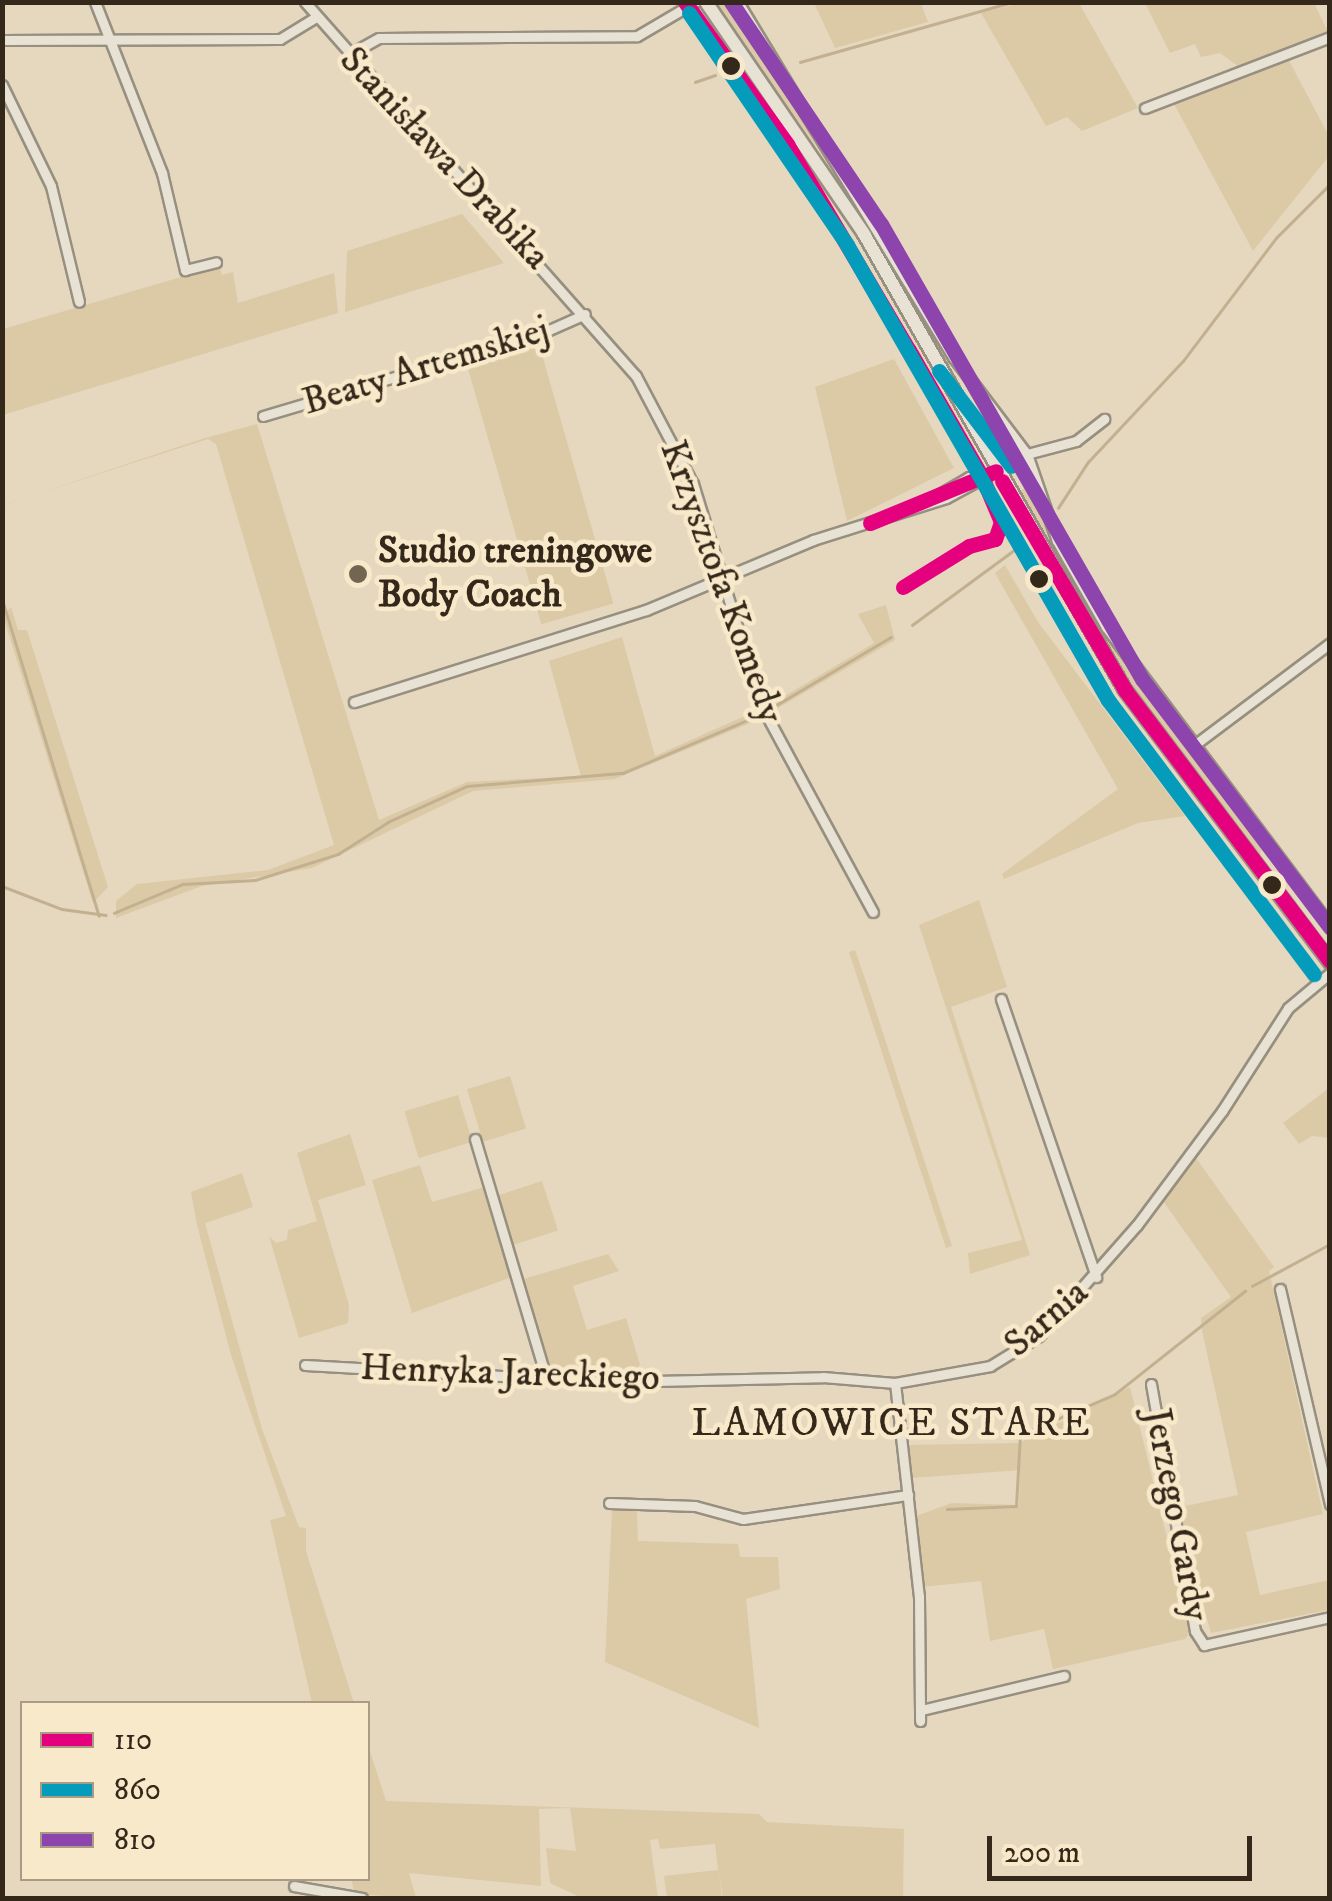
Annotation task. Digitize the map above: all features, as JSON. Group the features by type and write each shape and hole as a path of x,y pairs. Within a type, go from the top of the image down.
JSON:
{"main road":[{"path":"706,2 828,177 1125,690 1330,962"}],"street":[{"path":"95,2 162,173 186,270 216,262"},
{"name":"Stanisława Drabika","path":"305,2 348,55 585,314"},
{"path":"348,55 379,38 637,36 662,28 696,2"},
{"path":"738,2 954,358 1028,454 1065,556 1136,672 1330,926"},
{"path":"2,40 280,39 316,18"},
{"path":"1145,108 1330,37"},
{"path":"2,85 50,186 80,302"},
{"name":"Beaty Artemskiej","path":"263,416 540,334 585,314"},
{"name":"Krzysztofa Komedy","path":"585,314 636,376 680,453 762,707 873,912"},
{"path":"354,702 634,614 933,498 969,477 982,478 1028,454 1076,440 1104,420"},
{"path":"1193,746 1330,643"},
{"name":"Sarnia","path":"895,1382 999,1362 1038,1336 1096,1277 1222,1111 1288,1008 1330,973"},
{"path":"1001,998 1096,1277"},
{"path":"474,1138 546,1377"},
{"path":"1280,1289 1330,1504"},
{"name":"Henryka Jareckiego","path":"304,1365 546,1377 895,1382"},
{"path":"895,1382 908,1495 921,1715 1064,1676"},
{"name":"Jerzego Gardy","path":"1151,1384 1195,1632 1204,1645 1330,1617"},
{"path":"609,1503 695,1506 742,1519 908,1495"},
{"path":"294,1886 362,1898"}],"shaded area":[{"path":"715,3 732,3 912,295 938,353 838,177"},
{"path":"814,3 921,3 928,22 835,48"},
{"path":"1021,3 1079,3 1138,108 1082,131 1067,117 1046,126 981,13"},
{"path":"1145,3 1314,3 1329,34 1240,68 1220,53 1201,57 1195,44 1170,53"},
{"path":"1286,55 1329,136 1329,156 1253,251 1173,102"},
{"path":"462,214 504,263 345,312 347,251"},
{"path":"219,266 222,275 233,272 238,303 334,273 338,313 3,415 3,329"},
{"path":"539,344 613,604 541,624 467,365"},
{"path":"894,359 954,468 847,521 815,387"},
{"path":"257,424 379,820 467,782 581,776 549,661 622,637 655,756 756,711 760,719 615,779 473,791 312,868 202,886 116,918 116,901 137,884 268,870 334,845 216,444 208,439 34,495 205,438"},
{"path":"1036,483 1055,548 1107,638 1264,846 1259,856 1122,674 1017,492"},
{"path":"1005,565 1038,622 1185,816 1138,823 1004,879 1002,874 1118,789 995,573"},
{"path":"886,605 895,640 771,712 768,706 874,643 858,614"},
{"path":"11,607 18,630 27,630 108,887 93,903 3,616"},
{"path":"979,900 1007,987 951,1007 1030,1255 970,1274 968,1253 1022,1240 919,925"},
{"path":"855,950 952,1246 946,1248 849,952"},
{"path":"510,1076 526,1129 483,1142 467,1089"},
{"path":"1329,1088 1329,1138 1312,1136 1299,1144 1283,1123"},
{"path":"458,1095 472,1142 419,1158 404,1111"},
{"path":"350,1134 366,1185 318,1200 349,1305 348,1323 299,1338 269,1236 276,1243 287,1240 288,1230 317,1221 297,1153"},
{"path":"1196,1158 1274,1267 1269,1271 1323,1514 1246,1532 1260,1595 1329,1580 1329,1610 1211,1633 1176,1508 1238,1495 1201,1326 1201,1318 1231,1297 1163,1201"},
{"path":"420,1165 432,1202 485,1187 512,1277 412,1313 372,1180"},
{"path":"242,1173 253,1207 205,1223 262,1429 299,1527 306,1528 306,1551 353,1701 312,1701 270,1520 286,1516 231,1355 191,1192"},
{"path":"542,1181 558,1230 511,1246 495,1196"},
{"path":"608,1254 619,1271 573,1286 587,1330 626,1318 640,1365 636,1370 599,1369 600,1375 556,1375 547,1370 520,1280"},
{"path":"1130,1387 1190,1632 1185,1639 1053,1669 1044,1629 990,1641 981,1581 922,1587 916,1516 952,1503 1019,1505 1020,1470 911,1478 907,1445 1019,1443"},
{"path":"612,1509 637,1510 638,1541 738,1544 740,1557 778,1557 780,1589 746,1599 759,1728 605,1662"},
{"path":"370,1751 386,1801 759,1814 767,1822 904,1829 903,1898 723,1898 719,1870 722,1898 667,1898 664,1876 718,1870 715,1844 660,1849 658,1839 650,1840 658,1898 582,1898 550,1883 546,1848 576,1851 570,1808 539,1809 541,1886 409,1873 416,1898 355,1894 352,1881 370,1881"}],"waterway":[{"path":"800,62 1012,2"},
{"path":"695,82 715,75"},
{"path":"1058,508 1088,462 1183,361 1276,238 1330,184"},
{"path":"912,625 1014,550"},
{"path":"2,598 99,915"},
{"path":"773,707 891,637"},
{"path":"114,913 183,884 255,880 338,854 388,822 467,786 623,773 754,717"},
{"path":"2,886 62,909 106,915"},
{"path":"1252,1286 1330,1244"},
{"path":"947,1509 1016,1506 1020,1435 1115,1394 1245,1291"}],"transit line":[{"name":"110","path":"685,2 787,144 909,350 982,477 1001,522 995,539"},
{"name":"810","path":"731,2 881,224 1142,679 1330,928"},
{"name":"860","path":"689,13 847,245 1108,700 1314,974"},
{"name":"860","path":"939,371 1011,466"},
{"name":"110","path":"870,523 996,471"},
{"name":"110","path":"1002,481 1125,690 1330,961"},
{"name":"110","path":"903,587 969,546 995,539"}],"place":[{"name":"Studio treningowe Body Coach","path":"358,574"}],"district":[{"name":"LAMOWICE STARE","path":"892,1424"}]}
